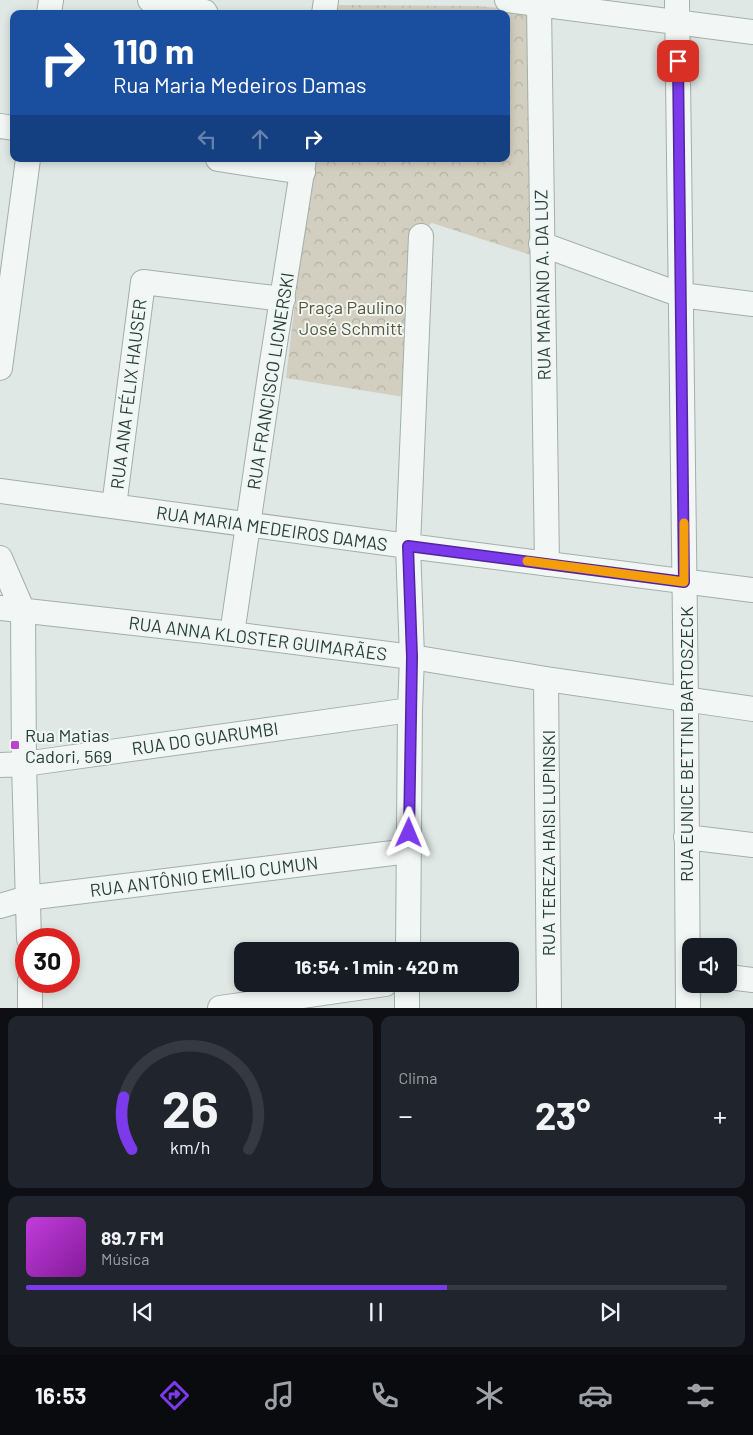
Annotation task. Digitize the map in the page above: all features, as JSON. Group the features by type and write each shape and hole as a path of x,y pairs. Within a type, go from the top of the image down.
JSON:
{"street":[{"path":"150,0 196,10"},
{"path":"507,0 539,5 677,11 753,32"},
{"name":"RUA MARIANO A. DA LUZ","path":"539,5 547,564"},
{"name":"RUA EUNICE BETTINI BARTOSZECK","path":"677,11 686,837 689,938"},
{"path":"0,368 28,162"},
{"path":"260,162 303,165"},
{"name":"RUA FRANCISCO LICNERSKI","path":"232,634 303,165"},
{"path":"408,942 412,657 408,546 421,236"},
{"path":"541,244 681,295 753,304"},
{"name":"RUA ANA FÉLIX HAUSER","path":"114,506 143,282 283,299"},
{"name":"RUA MARIA MEDEIROS DAMAS","path":"0,491 753,590"},
{"path":"0,558 24,611 24,764 28,928"},
{"name":"RUA ANNA KLOSTER GUIMARÃES","path":"0,608 232,634 412,657 546,680 753,709"},
{"name":"RUA TEREZA HAISI LUPINSKI","path":"546,680 549,1008"},
{"name":"RUA DO GUARUMBI","path":"0,765 24,764 410,710"},
{"path":"686,837 753,845"},
{"name":"RUA ANTÔNIO EMÍLIO CUMUN","path":"0,906 28,898 408,851"},
{"path":"737,978 753,980"},
{"path":"220,1008 330,992"},
{"path":"407,1008 408,992"},
{"path":"30,993 30,1008"},
{"name":"RUA EUNICE BETTINI BARTOSZECK","path":"688,1008 689,993"}],"green space":[{"name":"Praça Paulino José Schmitt","path":"330,5 477,6 531,11 537,257 432,223 413,237 404,397 286,378 312,162 510,162 510,10 329,10"}],"slow traffic":[{"path":"527,561 684,582 684,523"}],"place":[{"name":"Rua Matias Cadori, 569","path":"15,745"}],"route":[{"path":"409,833 412,657 408,546 684,582 678,61"}]}
